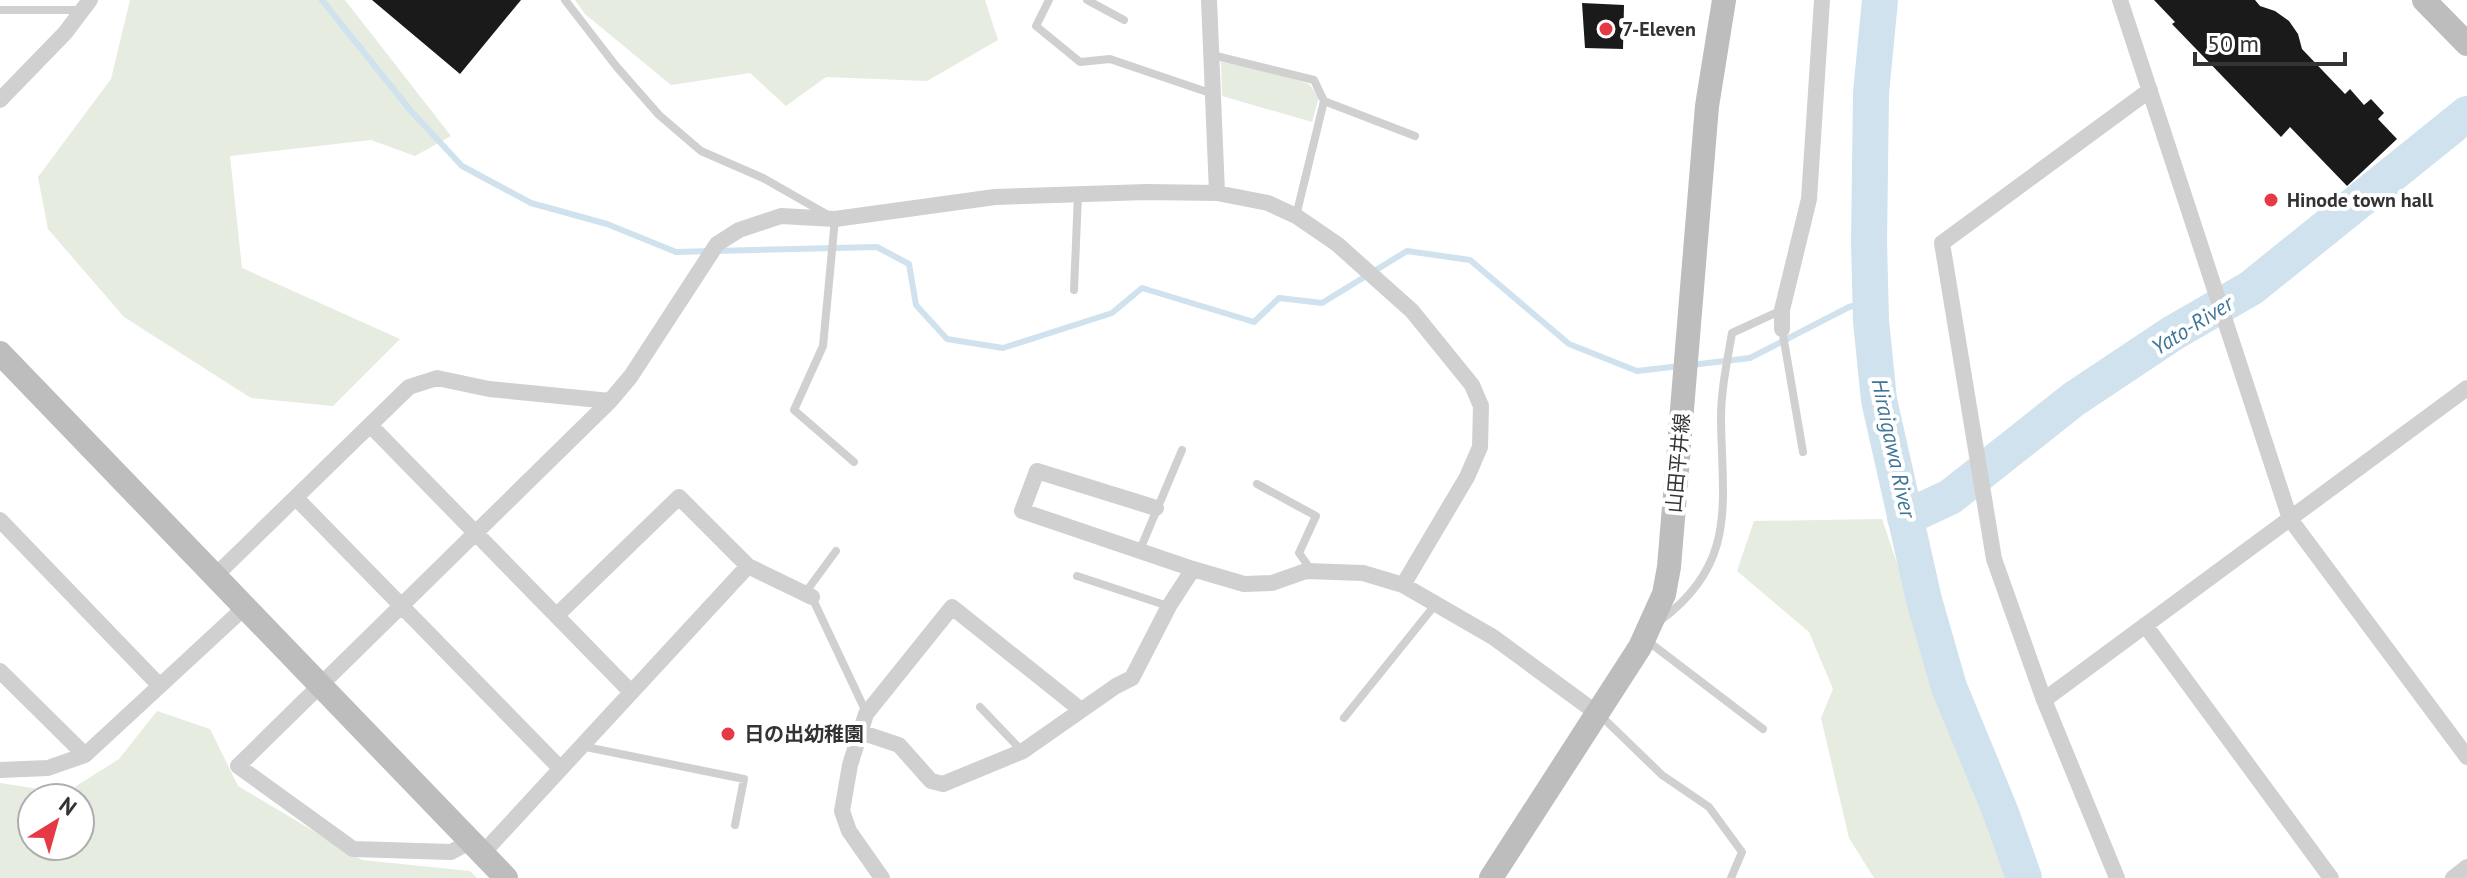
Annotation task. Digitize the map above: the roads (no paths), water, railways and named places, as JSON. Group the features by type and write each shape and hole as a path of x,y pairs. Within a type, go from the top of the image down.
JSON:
{"main road":[{"name":"山田平井線","path":"1491,878 1648,633 1664,594 1669,567 1707,106 1724,0"},
{"path":"2424,0 2465,38"},
{"path":"2,358 506,878"}],"street":[{"path":"1209,0 1217,193"},
{"path":"1782,319 1809,199 1822,0"},
{"path":"2120,0 2290,519 2467,757"},
{"path":"0,100 39,62 86,5"},
{"path":"2117,878 2044,700 1994,559 1942,243 2150,90"},
{"path":"748,566 560,768 476,848 451,852 353,849 238,766 610,401 631,376 717,244 739,230 781,216 835,219 995,197 1147,192 1217,193 1268,203 1296,216 1356,261 1412,311 1472,385 1481,406 1480,447 1467,477 1403,585"},
{"path":"214,577 409,387 437,378 489,389 610,401"},
{"path":"2044,700 2467,388"},
{"path":"370,425 630,691"},
{"path":"1156,508 1037,471 1022,511 1139,552 1244,584 1272,583 1312,571 1363,573 1403,585 1493,637 1598,714"},
{"path":"557,615 679,497 748,566 812,597"},
{"path":"296,498 560,768"},
{"path":"0,520 159,685"},
{"path":"860,732 899,745 931,781 943,784 1023,751 1132,678 1169,606 1193,569"},
{"path":"882,878 849,831 842,811 850,765 866,714 952,607 1081,710"},
{"path":"0,770 48,768 85,755 244,608"},
{"path":"2145,625 2331,878"},
{"path":"0,671 85,755"},
{"path":"2453,878 2467,867"}],"lane":[{"path":"565,0 659,115 701,151 763,178 835,219 823,346 794,410 854,462"},
{"path":"1049,0 1036,26 1080,62 1110,59 1213,94"},
{"path":"1087,0 1124,20"},
{"path":"0,10 86,5"},
{"path":"1211,54 1314,80 1324,101 1296,216"},
{"path":"1324,101 1415,136"},
{"path":"1074,290 1078,195"},
{"path":"1763,729 1648,633 1682,604 1702,578 1717,546 1723,522 1724,493 1721,416 1732,333 1782,319 1803,452"},
{"path":"1139,552 1182,450"},
{"path":"1257,484 1316,516 1299,553 1312,571"},
{"path":"836,551 808,589 866,714"},
{"path":"1077,576 1169,606"},
{"path":"1344,718 1436,604"},
{"path":"980,707 1023,751"},
{"path":"1598,714 1662,775 1709,807 1742,852 1731,878"},
{"path":"581,745 744,779 735,825"}],"waterway":[{"path":"322,0 411,111 462,166 531,203 607,224 676,252 877,247 909,264 916,305 947,339 1003,348 1112,313 1142,288 1254,322 1279,298 1322,303 1407,251 1470,260 1569,344 1637,371 1680,366"},
{"name":"Hiraigawa River","path":"1880,0 1871,93 1869,242 1871,321 1879,400 1924,600 1949,687 2024,878"},
{"name":"Yato-River","path":"1905,518 1950,497 2074,399 2173,333 2251,288 2467,114"},
{"path":"1691,365 1750,358 1849,307 1871,301"}],"place":[{"name":"7-Eleven","path":"1606,29"},
{"name":"Hinode town hall","path":"2271,200"},
{"name":"日の出幼稚園","path":"728,734"}]}
